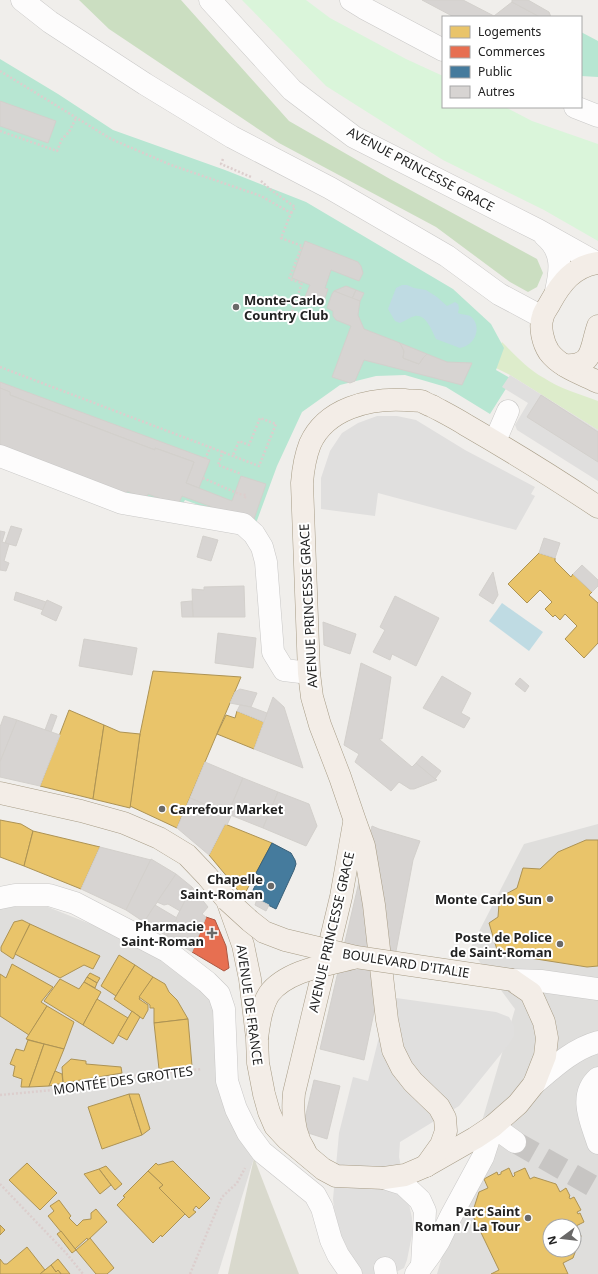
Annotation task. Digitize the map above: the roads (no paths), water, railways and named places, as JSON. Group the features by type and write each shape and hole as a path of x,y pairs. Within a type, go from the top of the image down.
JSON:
{"main road":[{"path":"598,264 585,266 564,280 556,291 542,317 542,328 546,346 550,353 564,365 598,382"},
{"path":"564,365 579,364 589,357 597,336"},
{"name":"AVENUE PRINCESSE GRACE","path":"310,1157 302,1145 293,1118 294,1093 341,897 355,822 320,725 312,696 309,673 302,483 304,461 310,443 320,429 331,418 344,410 360,404 380,400 422,401 495,441 552,476 598,507"},
{"name":"AVENUE DE FRANCE","path":"0,793 56,805 124,823 159,838 187,855 227,900 244,945 250,979 257,1038 258,1063 264,1094 275,1126 287,1139 324,1169 336,1176 384,1178 405,1175 426,1166"},
{"path":"355,822 364,846 374,905 387,1020 393,1050 402,1068 413,1082 439,1107 445,1118 446,1131 441,1145 426,1166"},
{"name":"BOULEVARD D'ITALIE","path":"227,900 264,932 285,940 356,957 512,980"},
{"path":"257,1038 260,1016 269,994 280,984 288,978 306,970 356,957"},
{"path":"426,1166 493,1126 518,1104 534,1084 545,1056 547,1038 544,1022 538,1005 531,993 512,980"}],"street":[{"path":"22,0 50,22 165,96 232,136 330,188 447,256 498,294 542,317"},
{"name":"AVENUE PRINCESSE GRACE","path":"210,0 292,90 354,137 538,230 598,264"},
{"path":"351,0 442,49"},
{"path":"578,108 598,116"},
{"path":"538,230 555,247 558,256 560,272 556,291"},
{"path":"495,441 508,411"},
{"path":"0,456 122,504 243,524 254,534 262,547 266,562 273,652 284,670 309,673"},
{"path":"0,898 15,895 49,895 75,903 167,951 207,982 219,994 224,1009 227,1082 236,1109 248,1134 262,1152 315,1195 322,1208 331,1240 338,1255 351,1274"},
{"name":"BOULEVARD D'ITALIE","path":"512,980 541,981 598,989"},
{"path":"534,1084 568,1056 588,1045 598,1042"},
{"path":"598,1078 594,1082 587,1096 587,1105 598,1143"},
{"path":"419,1269 439,1241 451,1216 484,1157 493,1126 515,1142"},
{"path":"384,1178 403,1184 420,1200 426,1211 419,1269"}],"water":[{"path":"402,285 426,290 447,306 455,302 458,304 458,313 470,316 475,322 477,330 472,341 460,348 436,339 428,324 419,316 415,316 400,323 395,321 388,309 396,288"},
{"path":"502,603 543,632 529,651 489,621"}],"tunnel":[{"path":"515,1142 598,1189"}],"place":[{"name":"Monte-Carlo Country Club","path":"236,307"},
{"name":"Carrefour Market","path":"162,809"},
{"name":"Chapelle Saint-Roman","path":"271,886"},
{"name":"Monte Carlo Sun","path":"550,899"},
{"name":"Pharmacie Saint-Roman","path":"212,933"},
{"name":"Poste de Police de Saint-Roman","path":"560,944"},
{"name":"Parc Saint Roman / La Tour","path":"528,1218"}]}
